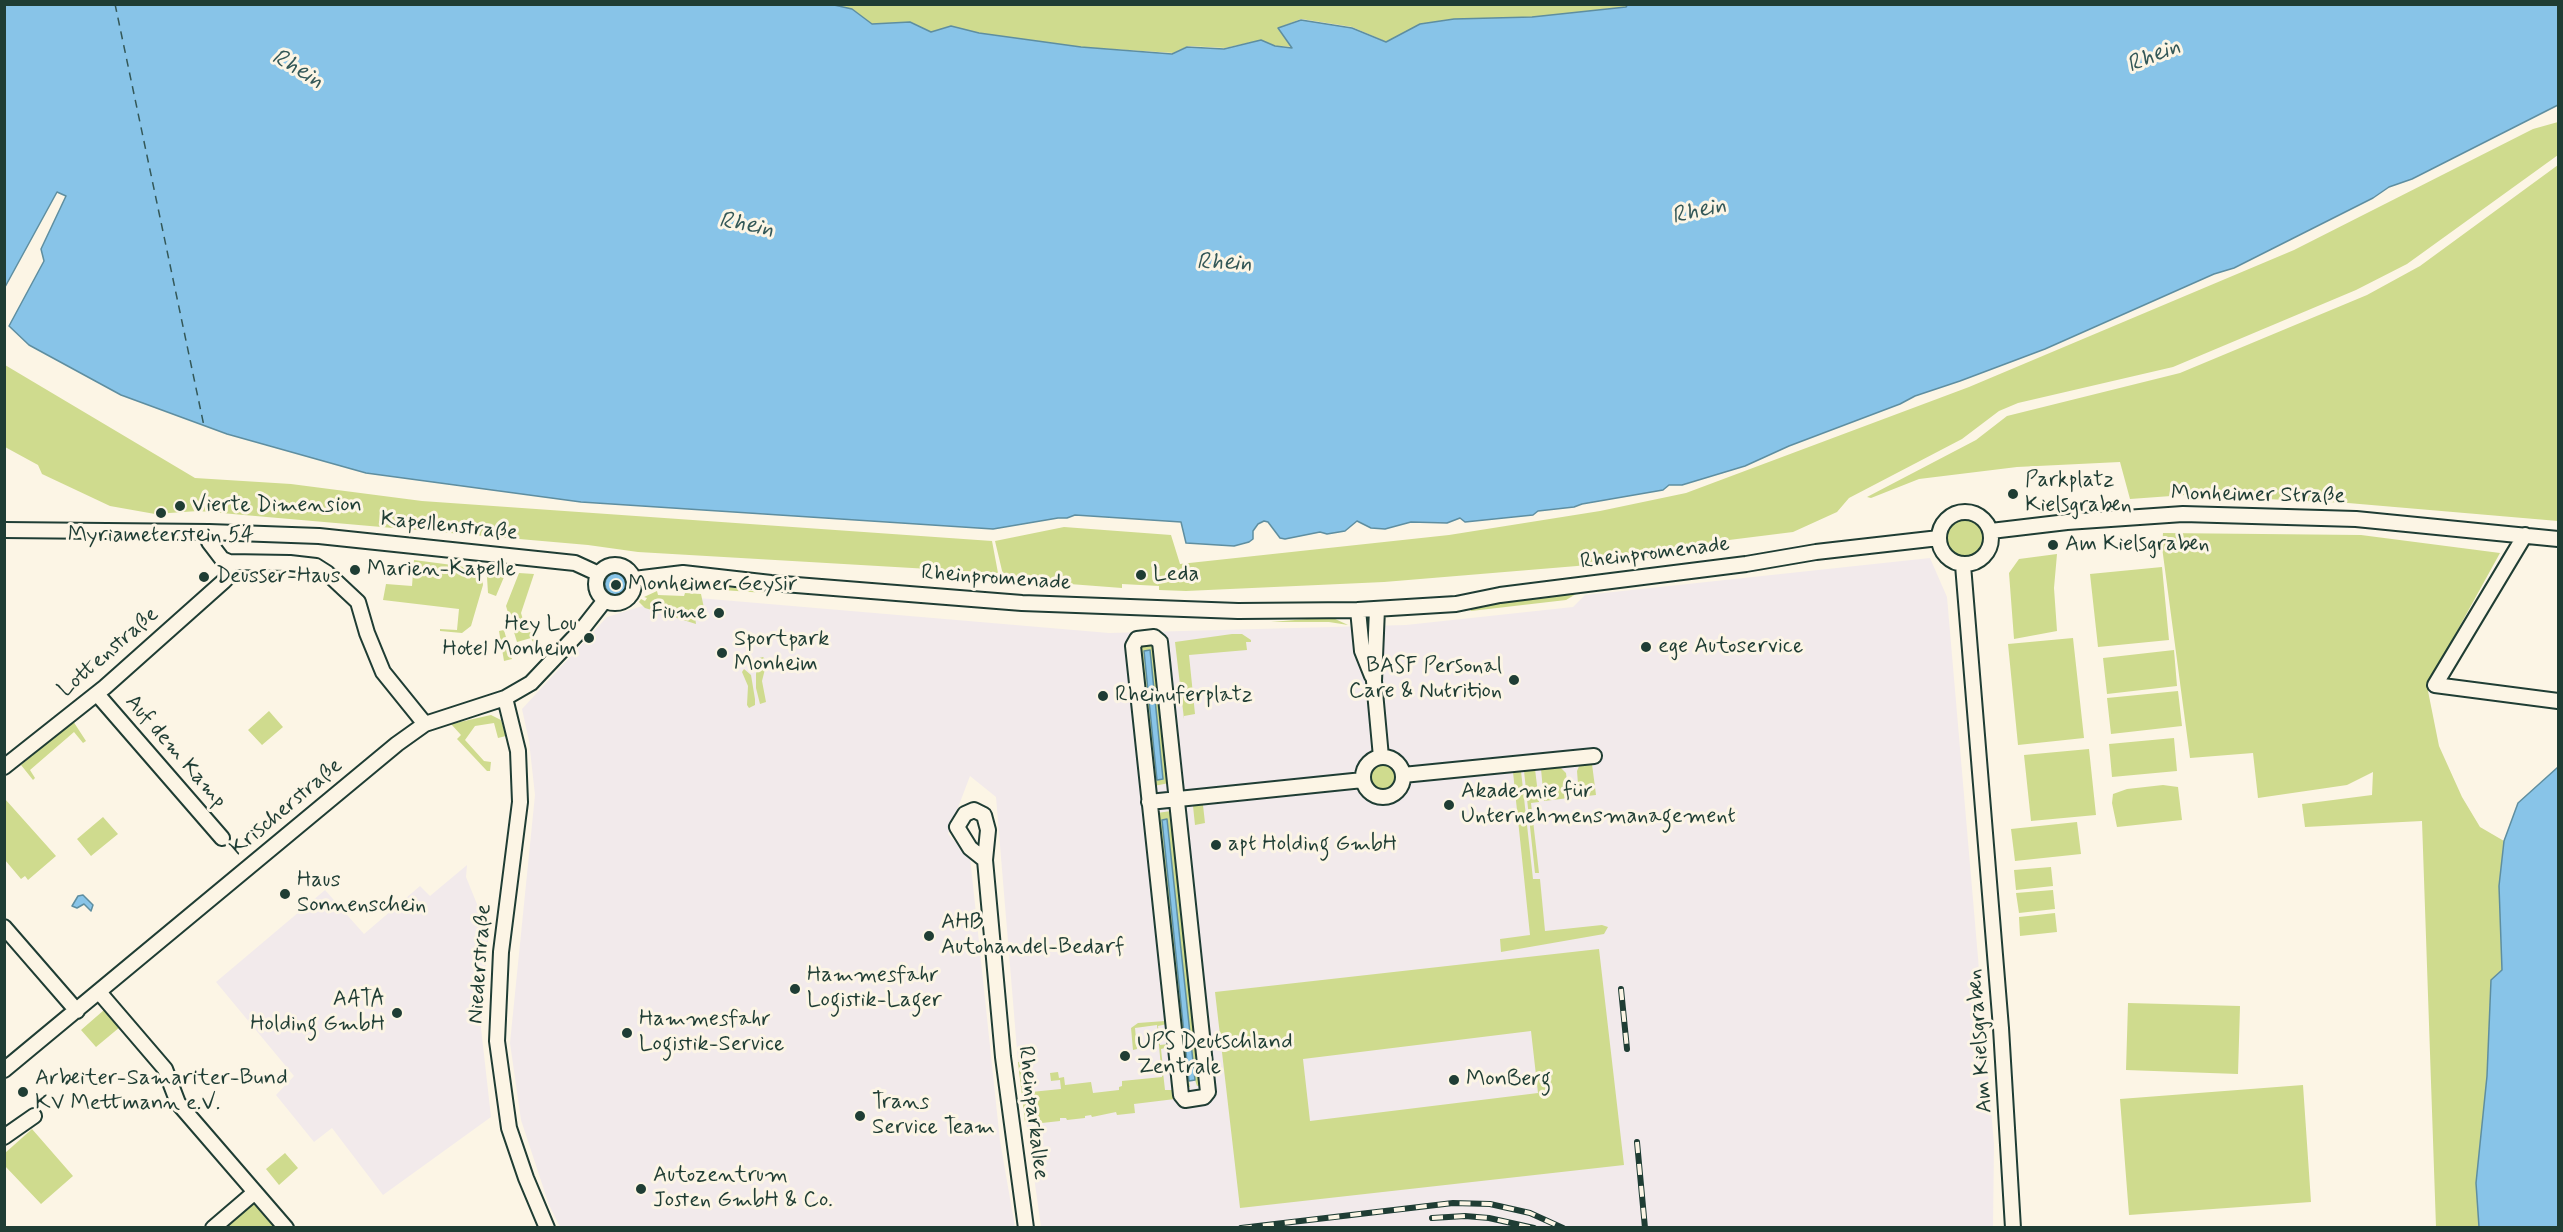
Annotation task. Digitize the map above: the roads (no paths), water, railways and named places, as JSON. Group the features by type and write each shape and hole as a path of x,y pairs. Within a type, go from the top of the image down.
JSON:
{"street":[{"path":"1965,511 1982,517 1991,531 1988,551 1982,559 1973,564 1963,565 1946,556 1940,548 1939,538 1943,523 1949,517 1965,511"},
{"name":"Monheimer Straße","path":"1991,531 2077,521 2183,514 2356,519 2559,539"},
{"name":"Kapellenstraße","path":"4,530 209,531 319,536 418,544 575,562 598,574"},
{"path":"209,531 209,542 222,559 229,562 290,563 316,566 327,573 358,602 367,633 383,672 425,724"},
{"path":"2525,535 2435,685 2559,701"},
{"name":"Rheinpromenade","path":"633,579 683,573 783,584 1022,603 1238,611 1358,610 1456,604 1500,595 1746,564 1816,552 1939,538"},
{"name":"Lottenstraße","path":"4,767 97,694 224,581 228,577 229,562"},
{"name":"Am Kielsgraben","path":"1963,565 2001,1028 2013,1227"},
{"path":"608,566 620,566 631,573 633,579 633,592 625,601 618,603 605,600 596,587 598,574 608,566"},
{"name":"Krischerstraße","path":"4,1070 397,744 425,724 505,698 531,683 583,628 605,600"},
{"path":"1377,609 1374,681 1381,757"},
{"path":"1358,610 1362,651 1374,681"},
{"path":"1154,637 1160,642 1208,1092 1204,1097 1185,1100 1181,1095 1149,802 1133,646 1137,639 1154,637"},
{"name":"Auf dem Kamp","path":"97,694 222,838"},
{"name":"Niederstraße","path":"505,698 518,751 520,802 501,952 497,1041 509,1128 526,1178 547,1227"},
{"path":"1403,775 1594,756"},
{"path":"1381,757 1388,757 1398,764 1403,775 1398,792 1386,798 1380,798 1368,792 1363,780 1365,767 1369,762 1381,757"},
{"path":"1149,802 1363,780"},
{"name":"Rheinparkallee","path":"985,860 1003,1057 1026,1227"},
{"path":"4,927 77,1011"},
{"path":"99,992 165,1069 178,1103 286,1227"},
{"path":"4,1137 34,1116"},
{"path":"213,1227 255,1192"}],"water":[{"name":"Rhein","path":"1628,4 2558,5 2558,105 2412,179 2389,187 2373,198 2234,268 2214,274 2045,349 1915,396 1745,466 1682,485 1669,485 1663,490 1574,507 1538,511 1533,515 1465,522 1460,518 1447,523 1411,522 1385,529 1371,528 1357,521 1345,531 1327,534 1320,532 1285,539 1280,538 1268,522 1264,521 1258,524 1253,531 1253,539 1234,546 1186,543 1181,522 1075,515 993,529 581,502 366,473 227,434 121,395 29,345 9,326 44,261 41,249 66,196 57,192 5,287 5,5 834,5 852,9 872,24 910,22 931,32 951,26 979,33 1081,47 1172,54 1187,47 1224,49 1261,40 1275,46 1292,48 1278,28 1301,20 1352,28 1386,42 1420,24 1454,19 1532,17 1626,7"},
{"name":"Monheimer Geysir","path":"616,573 624,576 627,584 624,592 616,595 608,592 605,584 608,576"},
{"path":"1150,650 1163,779 1157,780 1144,651"},
{"path":"2558,767 2558,1227 2479,1227 2476,1183 2487,1076 2491,980 2502,970 2499,886 2504,841 2518,803"},
{"path":"1167,819 1195,1080 1189,1081 1162,820"},
{"path":"83,895 93,905 91,911 84,904 77,908 72,906 78,896"}],"railway":[{"path":"1621,989 1627,1049"},
{"path":"1637,1142 1645,1228"},
{"path":"1241,1228 1453,1203 1490,1204 1530,1213 1563,1228"},
{"path":"1432,1218 1465,1216 1489,1218 1534,1228"}],"place":[{"name":"Parkplatz Kielsgraben","path":"2013,494"},
{"name":"Vierte Dimension","path":"180,506"},
{"name":"Myriameterstein 54","path":"161,513"},
{"name":"Am Kielsgraben","path":"2053,545"},
{"name":"Marien-Kapelle","path":"355,570"},
{"name":"Leda","path":"1141,575"},
{"name":"Deusser-Haus","path":"204,577"},
{"name":"Monheimer Geysir","path":"616,585"},
{"name":"Fiume","path":"719,613"},
{"name":"Hey Lou Hotel Monheim","path":"589,638"},
{"name":"ege Autoservice","path":"1646,647"},
{"name":"Sportpark Monheim","path":"722,653"},
{"name":"BASF Personal Care & Nutrition","path":"1514,680"},
{"name":"Rheinuferplatz","path":"1103,696"},
{"name":"Akademie für Unternehmensmanagement","path":"1449,805"},
{"name":"apt Holding GmbH","path":"1216,845"},
{"name":"Haus Sonnenschein","path":"285,894"},
{"name":"AHB Autohandel-Bedarf","path":"929,936"},
{"name":"Hammesfahr Logistik-Lager","path":"795,989"},
{"name":"AATA Holding GmbH","path":"397,1013"},
{"name":"Hammesfahr Logistik-Service","path":"627,1033"},
{"name":"UPS Deutschland Zentrale","path":"1125,1056"},
{"name":"MonBerg","path":"1454,1080"},
{"name":"Arbeiter-Samariter-Bund KV Mettmann e.V.","path":"23,1092"},
{"name":"Trans Service Team","path":"860,1116"},
{"name":"Autozentrum Josten GmbH & Co.","path":"641,1189"}]}
